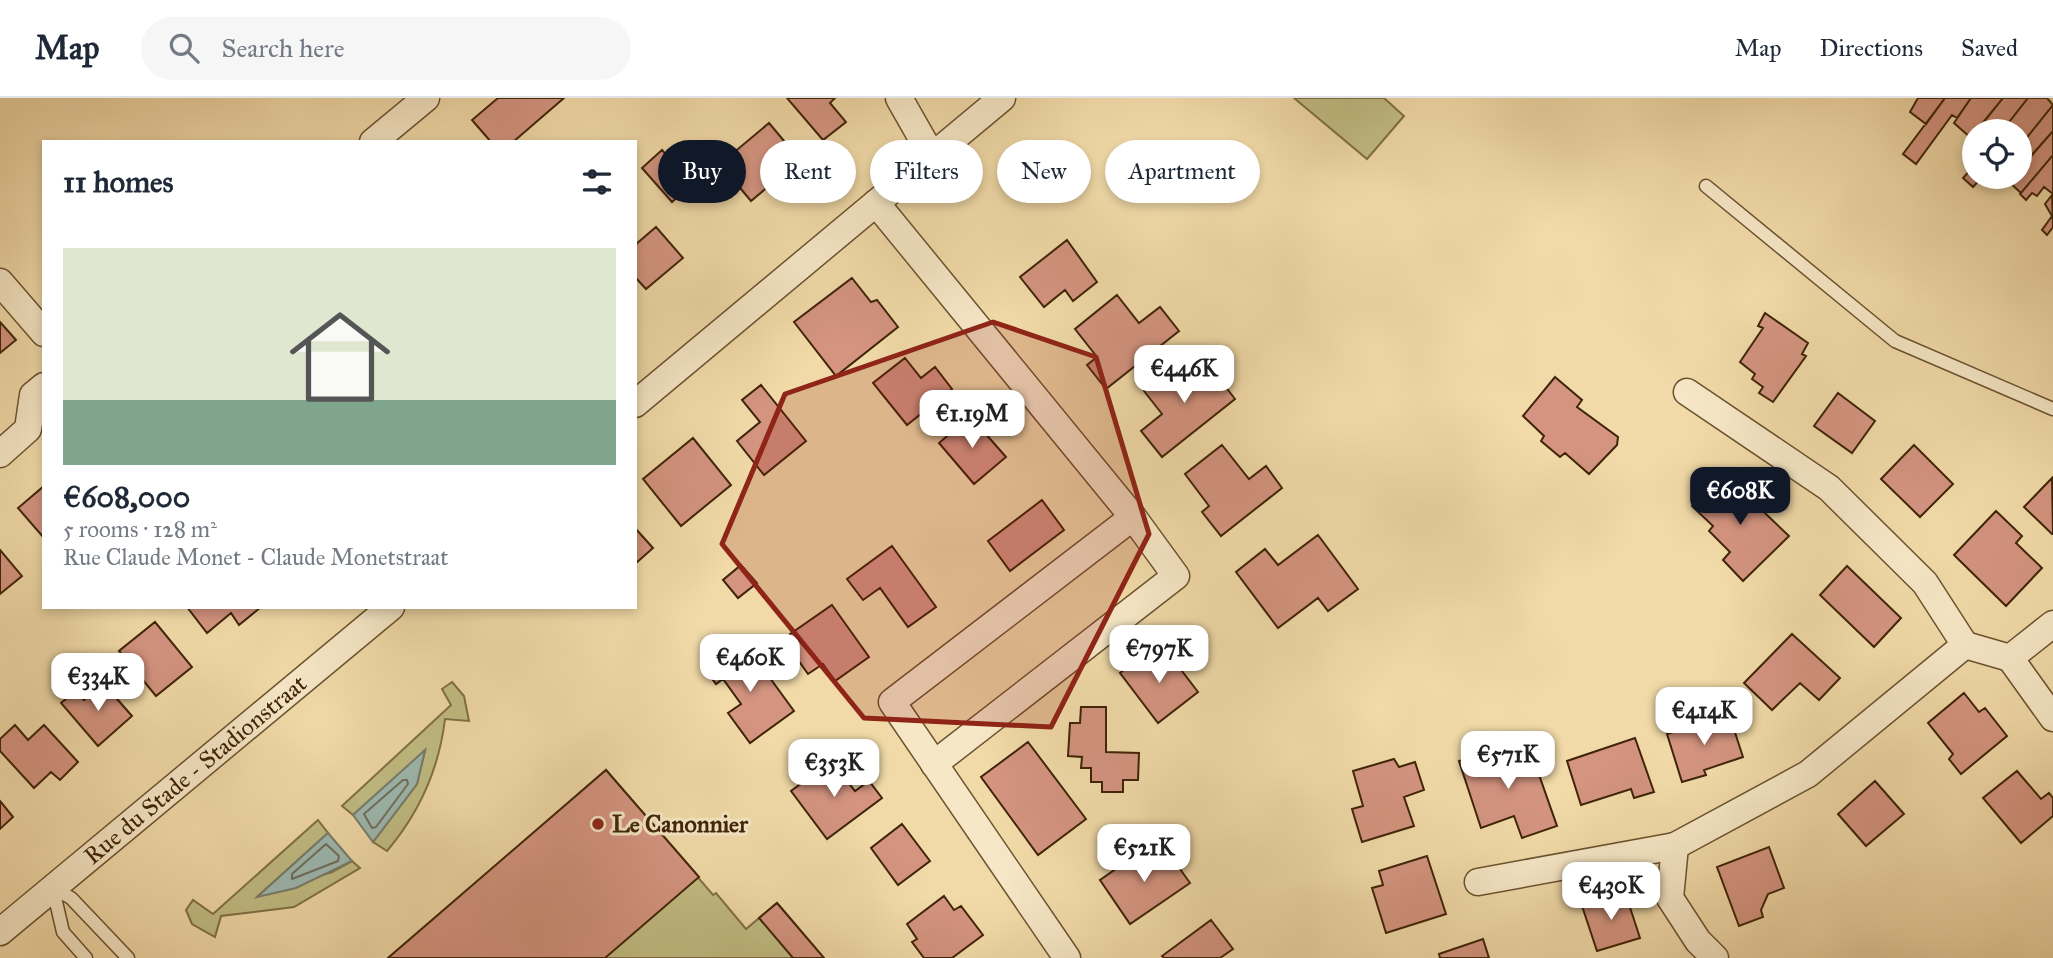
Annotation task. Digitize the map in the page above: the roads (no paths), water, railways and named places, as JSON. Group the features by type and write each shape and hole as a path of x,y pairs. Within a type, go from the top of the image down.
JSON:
{"street":[{"path":"375,140 426,98"},
{"path":"899,98 923,140"},
{"path":"951,140 1002,98"},
{"path":"637,402 876,203 1133,517 1176,576 934,764"},
{"path":"0,282 42,331"},
{"path":"0,454 28,429 33,395 42,388"},
{"path":"1687,392 1829,488 1925,583 1965,645 2010,658 2053,718"},
{"path":"1067,958 892,702 1133,517"},
{"name":"Rue du Stade - Stadionstraat","path":"0,932 389,609"},
{"path":"2010,658 2053,624"},
{"path":"1478,881 1675,846 1808,774 1965,645"},
{"path":"1675,846 1670,898 1698,941 1715,958"}],"lane":[{"path":"1706,186 1895,341 2053,409"},
{"path":"53,888 63,932 86,958"},
{"path":"53,888 71,898 128,958"}],"water":[{"path":"425,750 417,784 373,842 353,815"},
{"path":"328,833 352,861 296,888 257,897"}],"place":[{"name":"Le Canonnier","path":"598,824"}]}
